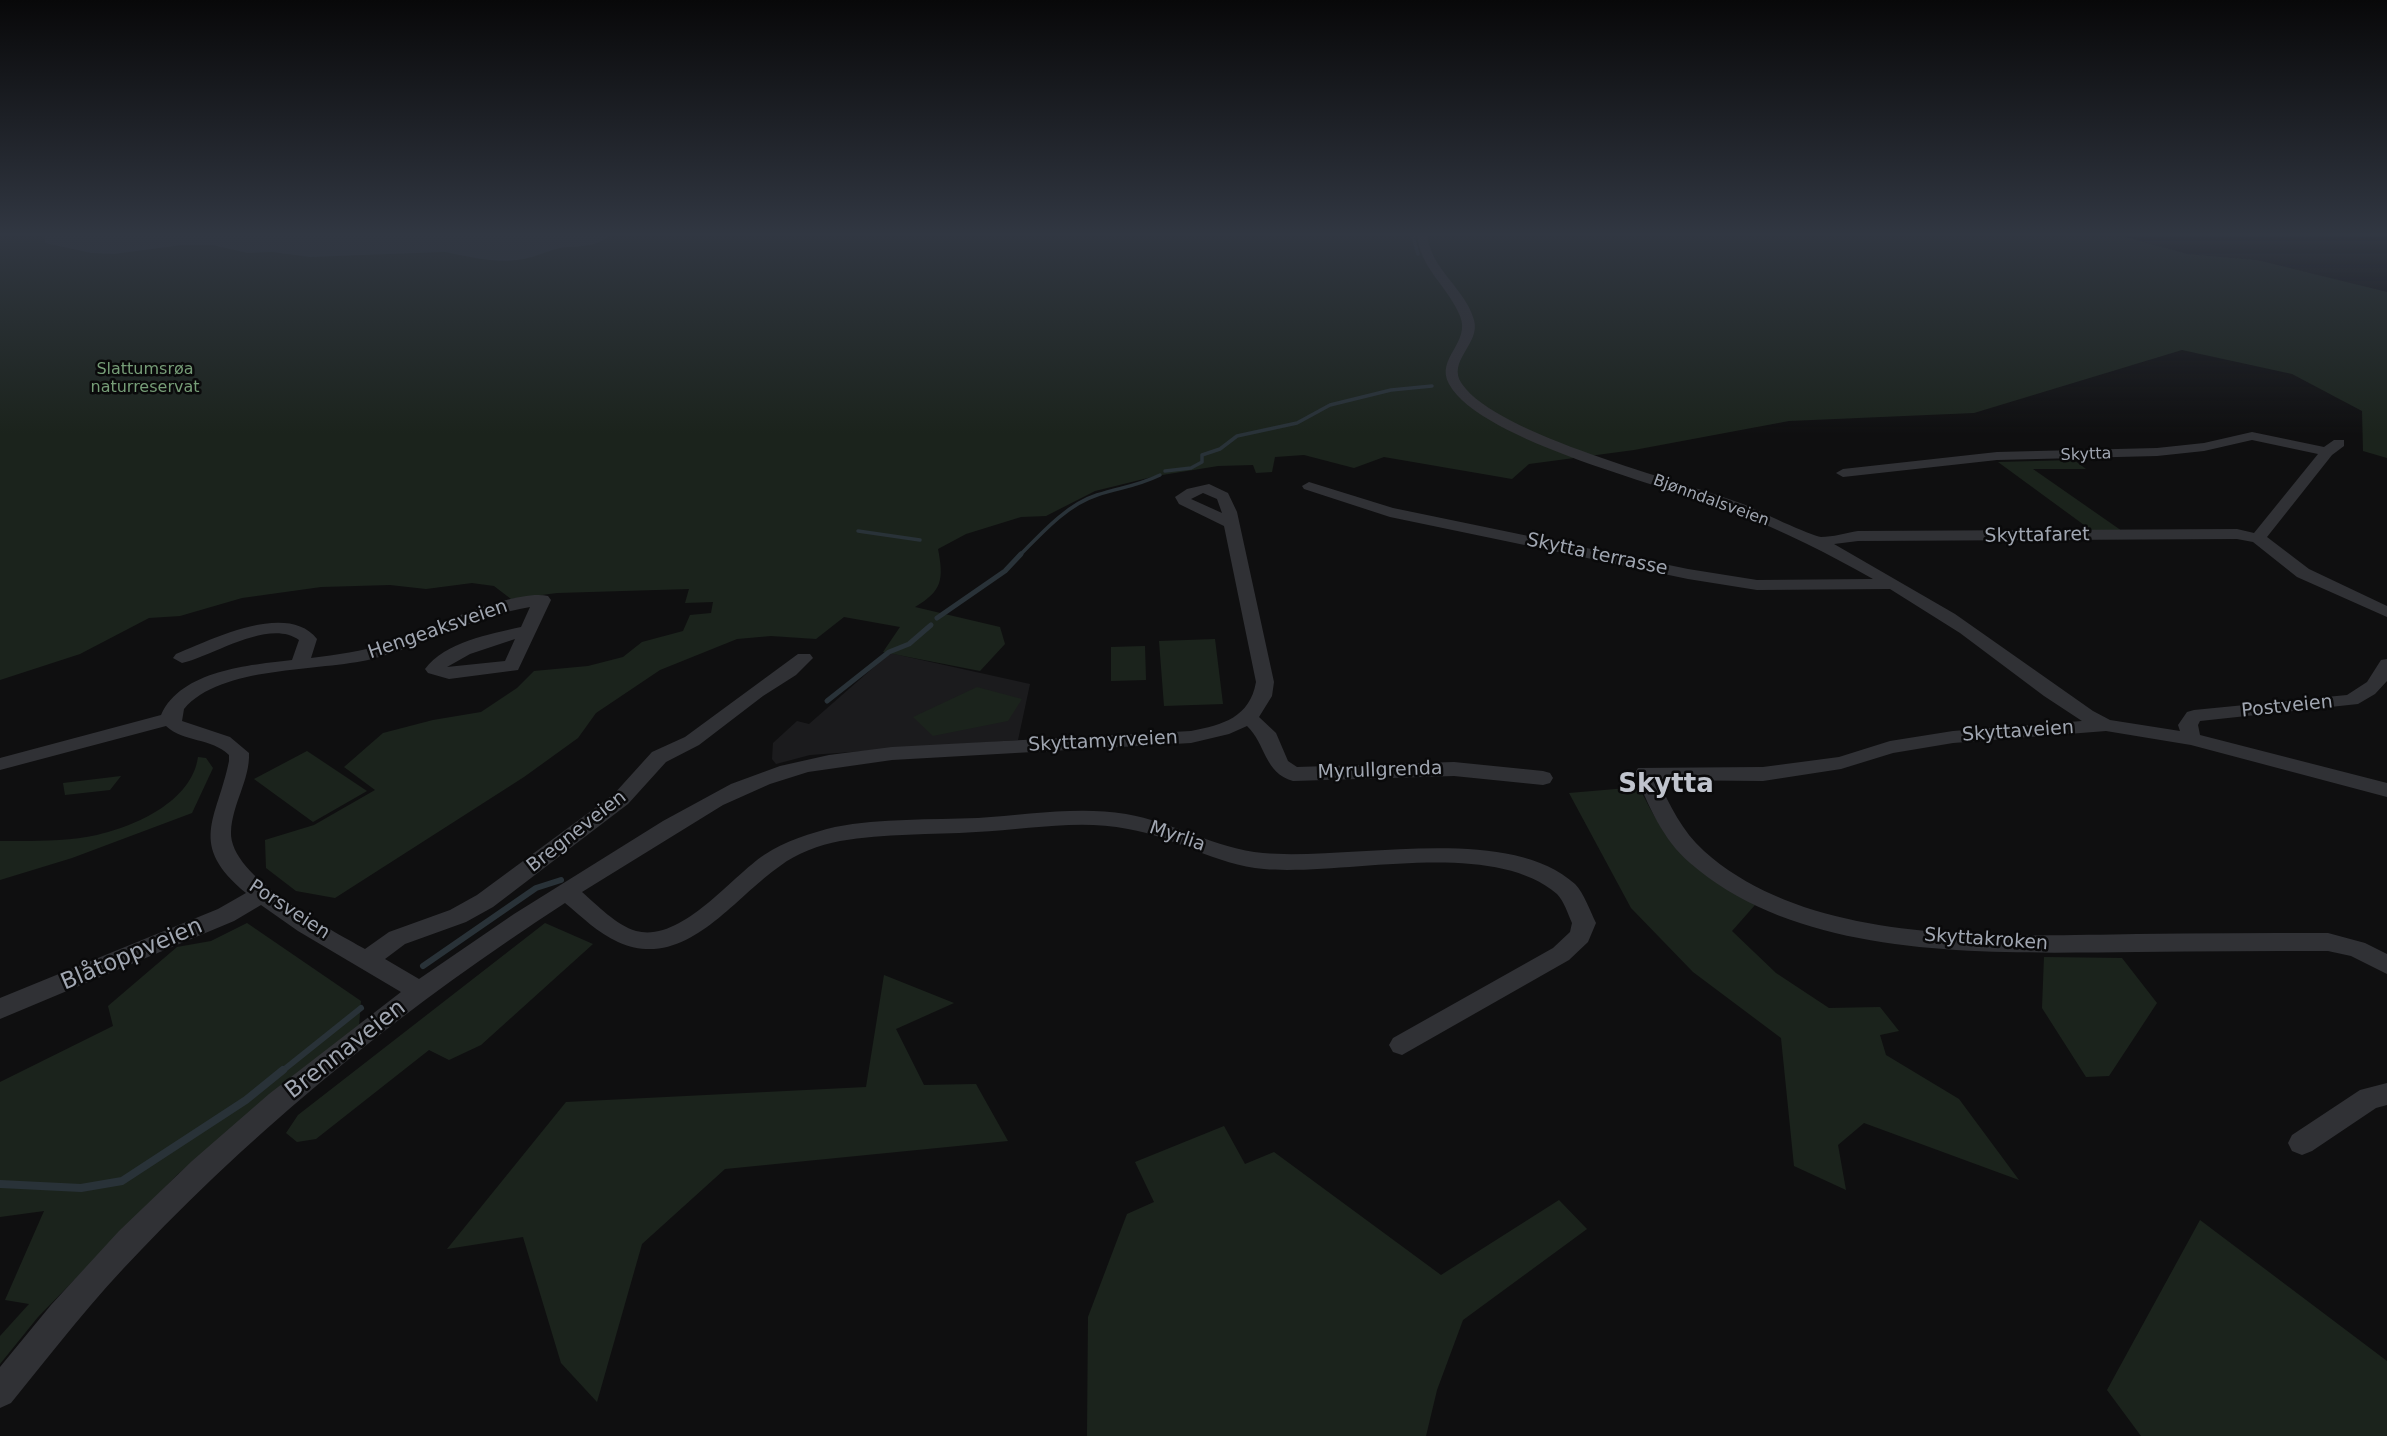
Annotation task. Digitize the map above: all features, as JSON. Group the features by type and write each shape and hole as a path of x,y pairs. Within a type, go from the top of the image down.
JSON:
{"street":[{"name":"Bjønndalsveien","path":"1456,300 1467,316 1471,330 1469,340 1454,355 1451,370 1455,385 1468,398 1520,430 1713,500 1817,542 1965,628 2071,709 2106,725"},
{"name":"Skytta","path":"1843,472 1997,456 2157,452 2204,447 2252,436 2333,447 2258,538"},
{"name":"Skytta terrasse","path":"1309,486 1390,512 1688,574 1757,585 1891,584"},
{"path":"1230,523 1266,680 1263,699 1248,717"},
{"name":"Skyttafaret","path":"1817,542 1836,537 1912,535 2236,534 2258,538"},
{"path":"2258,538 2303,573 2387,612"},
{"name":"Hengeaksveien","path":"170,719 172,710 182,699 206,684 300,664 372,654 492,610 542,600 528,631"},
{"path":"182,658 265,628 290,627 303,632 308,639 300,664"},
{"name":"Bregneveien","path":"368,958 405,934 458,916 485,901 621,799 659,757 692,741 747,698 790,671 804,658"},
{"name":"Postveien","path":"2191,739 2188,725 2194,716 2351,700 2369,691 2380,681 2387,664"},
{"name":"Myrullgrenda","path":"1248,717 1266,733 1279,765 1293,774 1454,769 1543,778"},
{"name":"Skyttamyrveien","path":"753,782 802,767 858,757 1191,737 1217,732 1248,717"},
{"path":"0,764 170,719"},
{"name":"Porsveien","path":"170,719 177,727 227,742 239,753 239,763 222,809 220,840 230,866 261,895 422,992"},
{"name":"Skyttaveien","path":"1645,773 1763,774 1840,763 1889,747 1953,737 2106,725 2191,739 2387,790"},
{"name":"Skyttakroken","path":"1645,773 1665,819 1698,858 1755,896 1852,926 1926,938 2029,946 2328,942 2357,948 2387,965"},
{"name":"Brennaveien","path":"0,1392 109,1263 190,1182 278,1104 422,992 566,891 705,806 753,782"},
{"name":"Myrlia","path":"566,891 622,934 640,941 656,940 692,926 782,853 826,837 864,831 1094,818 1130,822 1227,854 1262,861 1305,863 1457,855 1501,859 1534,869 1570,893 1580,908 1584,923 1575,943 1551,960 1402,1045"},
{"name":"Blåtoppveien","path":"0,1009 226,915 261,895"},
{"path":"2302,1143 2369,1098 2387,1094"}],"shaded area":[{"path":"890,653 1030,684 1018,740 810,755 776,764 772,759 773,743 797,721 809,724"}],"green space":[{"name":"Slattumsrøa naturreservat","path":"0,300 2387,300 2387,458 2363,451 2362,411 2292,374 2182,350 1974,413 1789,421 1634,450 1529,464 1512,479 1384,457 1354,468 1304,455 1275,457 1272,472 1256,473 1253,465 1218,466 1156,476 1095,491 1046,516 1021,517 966,534 938,549 941,569 939,584 931,596 915,607 1000,627 1005,644 980,671 883,652 900,627 844,617 816,639 771,636 737,639 660,670 596,713 578,738 524,777 335,898 296,891 266,868 265,840 314,825 375,790 344,767 383,733 433,720 481,712 517,688 534,671 588,666 623,657 642,642 683,631 690,615 711,613 713,602 685,603 689,589 557,593 511,599 494,586 472,583 426,589 390,585 321,587 242,598 180,616 149,618 80,654 0,680"},
{"path":"2074,460 2086,469 2033,469 2122,531 2095,533 1998,462"},
{"path":"1215,639 1223,704 1164,706 1159,641"},
{"path":"1145,646 1146,680 1111,681 1111,647"},
{"path":"977,687 1022,699 1008,721 933,736 913,717"},
{"path":"307,751 367,791 313,822 254,779"},
{"path":"198,757 206,758 213,768 192,813 72,858 0,880 0,841 73,839 112,831 145,818 174,799 194,773"},
{"path":"121,776 110,790 65,795 63,783"},
{"path":"1639,787 1674,844 1700,868 1755,905 1732,931 1776,973 1829,1008 1880,1007 1899,1031 1880,1035 1886,1055 1959,1099 2019,1180 1864,1123 1838,1145 1846,1190 1794,1166 1781,1038 1693,972 1631,908 1569,793"},
{"path":"247,923 361,1001 359,1026 178,1174 38,1317 0,1364 0,1336 29,1304 5,1300 44,1211 0,1217 0,1082 113,1026 108,1006 177,947 211,941"},
{"path":"545,923 593,944 481,1045 449,1060 429,1050 316,1139 297,1142 286,1133 298,1115"},
{"path":"2044,957 2122,958 2157,1003 2109,1076 2086,1077 2042,1008"},
{"path":"884,975 954,1003 896,1029 924,1085 976,1084 1008,1141 725,1169 642,1244 597,1402 561,1363 523,1237 447,1249 566,1102 866,1087"},
{"path":"1224,1126 1245,1164 1274,1152 1441,1275 1559,1200 1587,1229 1463,1320 1437,1390 1426,1436 1087,1436 1088,1317 1127,1214 1154,1202 1135,1162"},
{"path":"2200,1220 2387,1361 2387,1436 2141,1436 2107,1390"}],"waterway":[{"path":"1165,471 1191,468 1202,462 1202,455 1220,449 1237,436 1297,423 1330,405 1391,390 1432,386"},
{"path":"1020,555 1055,521 1075,506 1097,495 1160,475"},
{"path":"858,531 920,540"},
{"path":"937,618 1005,571 1020,555"},
{"path":"827,701 889,652 909,644 931,625"},
{"path":"423,966 536,888 561,880"},
{"path":"281,1072 361,1008"},
{"path":"0,1184 81,1188 122,1181 246,1100 283,1070"}],"district":[{"name":"Skytta","path":"1666,785"}]}
